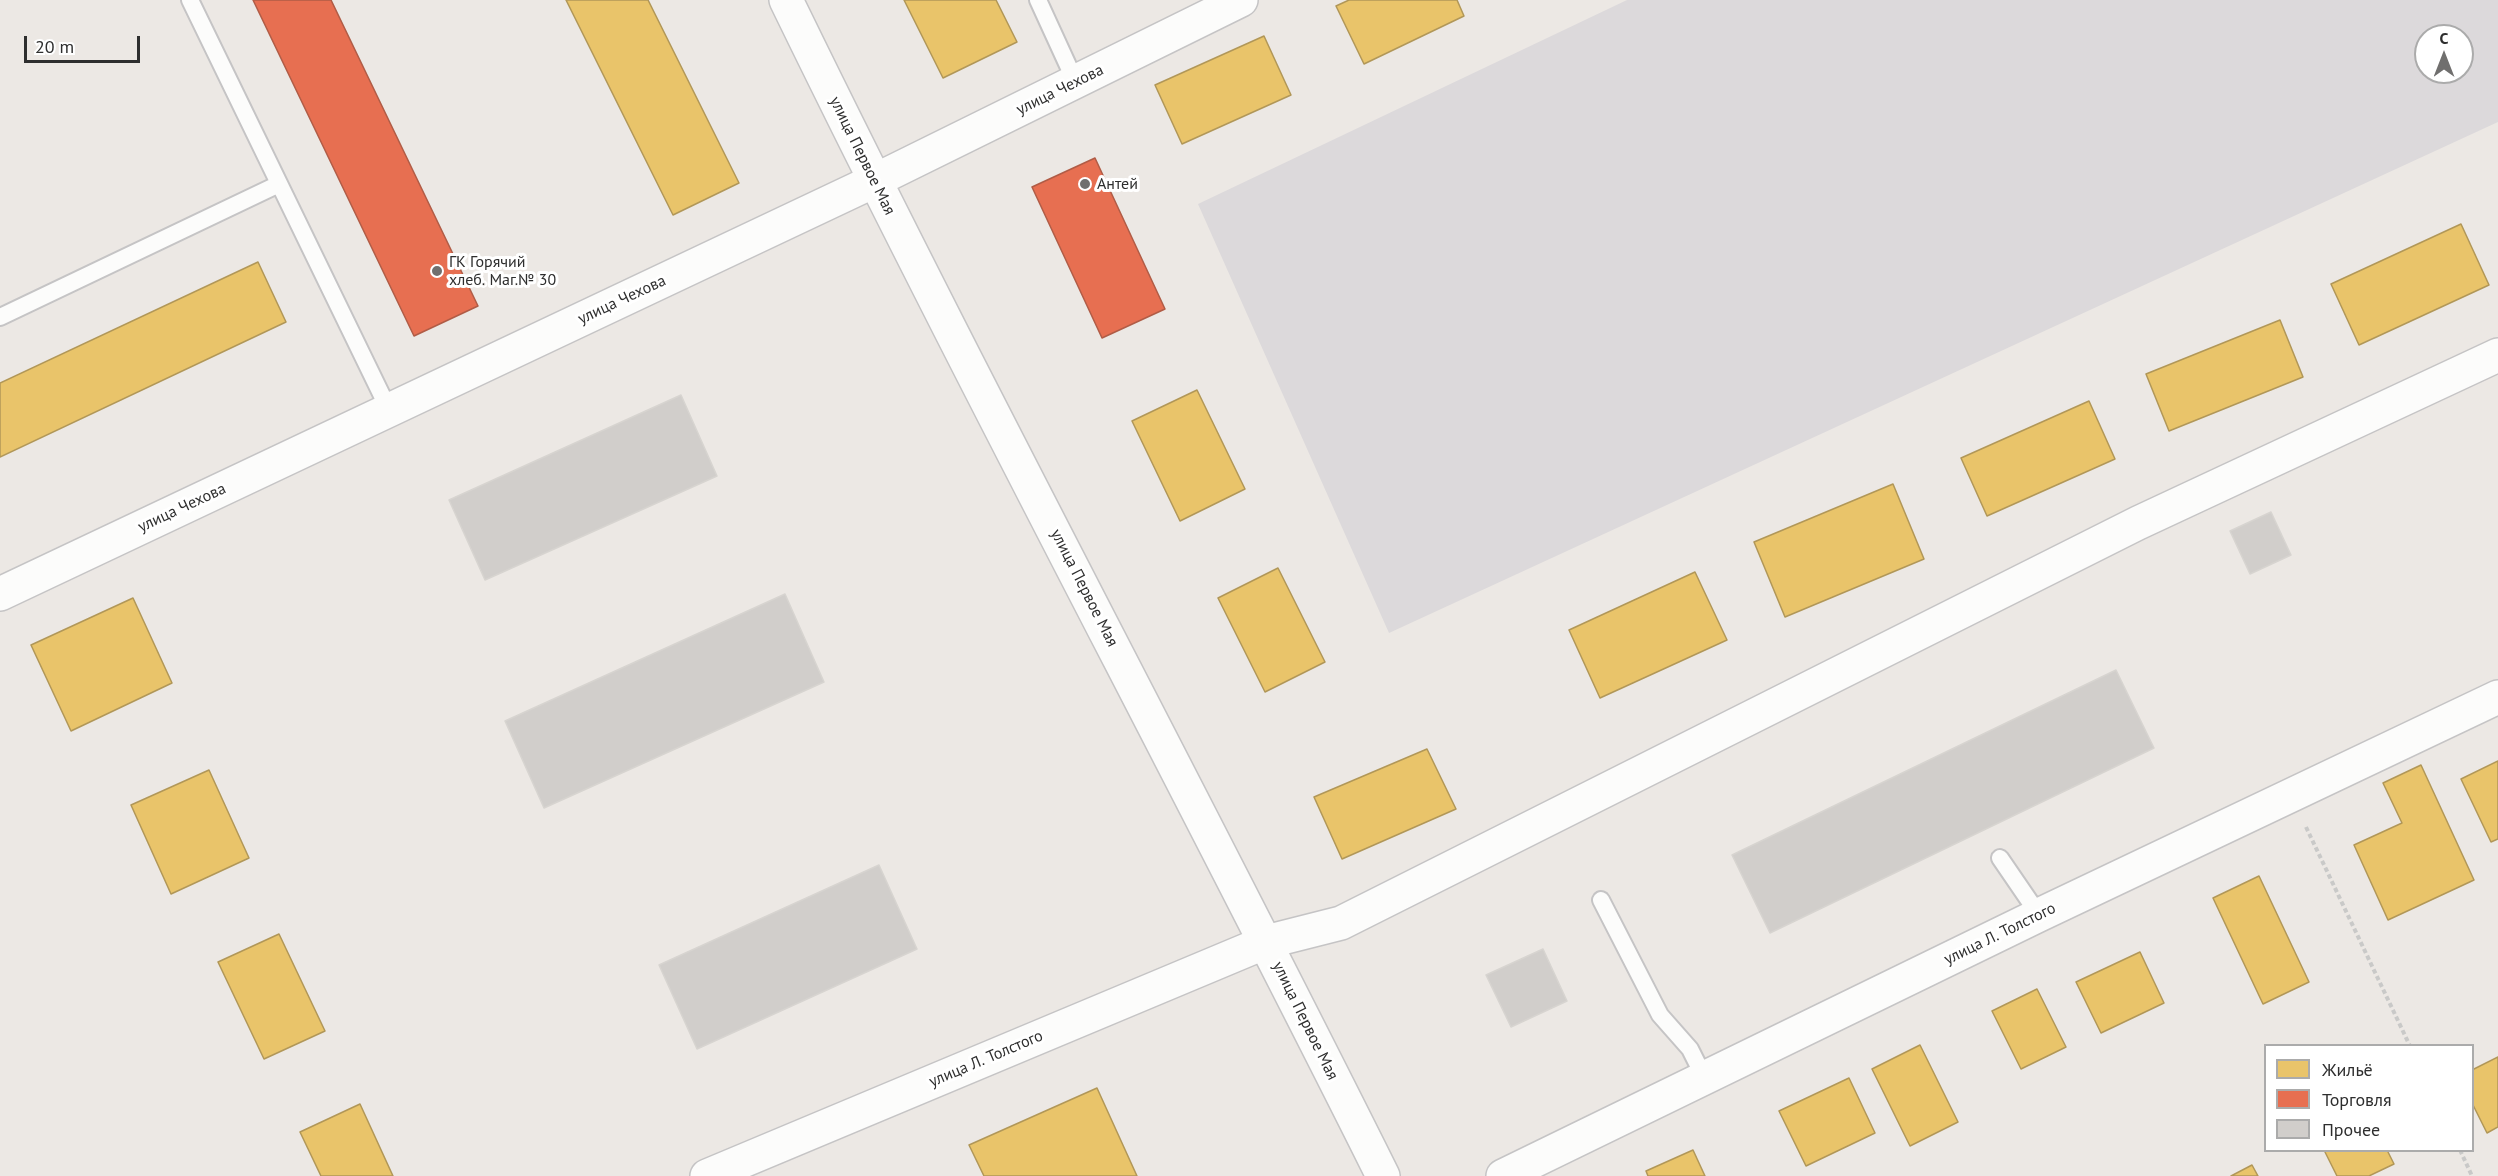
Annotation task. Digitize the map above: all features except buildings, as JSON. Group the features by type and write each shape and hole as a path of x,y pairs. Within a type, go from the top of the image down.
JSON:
{"street":[{"name":"улица Первое Мая","path":"786,0 874,181 1266,942 1383,1176"},
{"name":"улица Чехова","path":"0,594 874,181 1076,83 1199,9 1240,0"},
{"name":"улица Л. Толстого","path":"707,1176 1266,942 1341,923 2138,523 2498,355"},
{"name":"улица Л. Толстого","path":"1503,1176 2290,794 2498,697"}],"lane":[{"path":"190,0 388,410"},
{"path":"1038,0 1076,83"},
{"path":"0,317 279,184"},
{"path":"2000,858 2039,915"},
{"path":"1601,900 1660,1015 1690,1049 1705,1078"}],"path":[{"path":"2290,794 2409,1044"},
{"path":"2461,1152 2472,1176"}],"shaded area":[{"path":"1627,0 2498,0 2498,122 1389,633 1198,204"}],"place":[{"name":"Антей","path":"1085,184"},
{"name":"ГК Горячий хлеб. Маг.№ 30","path":"437,271"}]}
